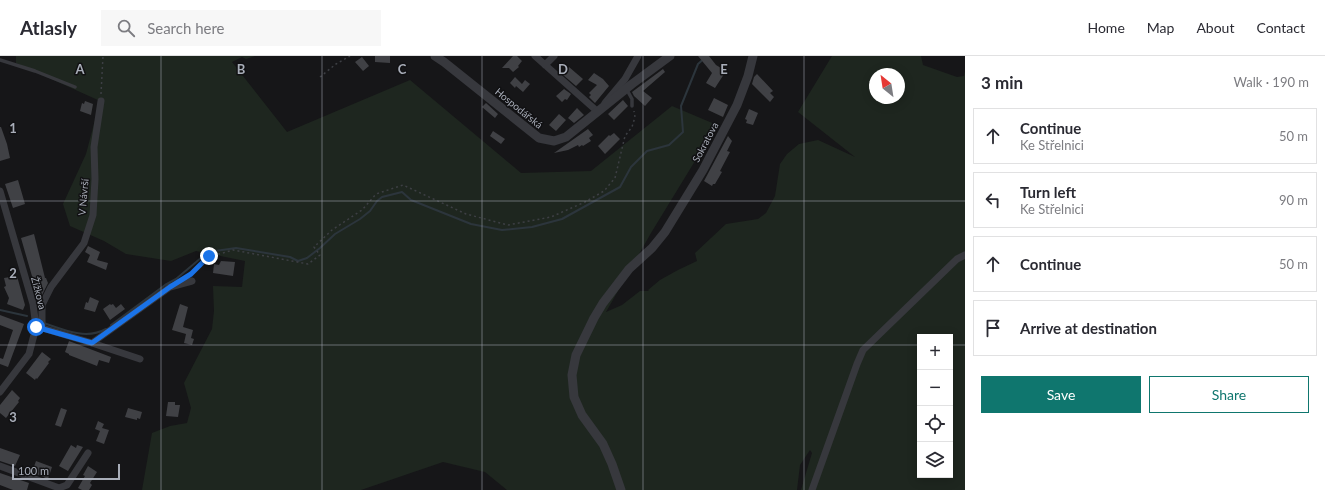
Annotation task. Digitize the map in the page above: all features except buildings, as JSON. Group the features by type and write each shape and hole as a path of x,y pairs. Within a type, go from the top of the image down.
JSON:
{"street":[{"name":"Hospodářská","path":"435,56 539,138 554,141 566,137 670,56"},
{"path":"535,56 600,111 607,99 625,79 638,56"},
{"path":"545,65 554,56"},
{"name":"Sokratova","path":"621,490 603,444 582,415 574,397 572,375 576,354 603,303 628,270 652,248 665,232 703,170 737,105 748,76 752,56"},
{"name":"V Návrší","path":"39,328 42,305 51,287 84,242 93,215 95,179 94,147 100,101"},
{"name":"Žižkova","path":"0,191 39,328 30,354 0,392"},
{"path":"812,490 863,350 957,259 965,254"},
{"path":"92,343 170,287 189,279"},
{"path":"39,328 92,343 140,359"},
{"path":"0,466 59,488 67,485 88,452"}],"lane":[{"path":"0,60 35,71 75,87"},
{"path":"626,89 632,99 632,106"}],"path":[{"path":"100,101 103,56"},
{"path":"320,77 336,64 350,56"},
{"path":"189,279 191,274 209,256 233,250 308,264 320,256 314,246 332,230 362,210 376,194 403,185 466,214 508,224 551,217 585,202 604,191 615,178 625,136 632,127 635,117 632,106"}],"shaded area":[{"path":"16,56 255,56 246,59 242,57 232,62 287,132 410,80 521,173 591,171 672,106 717,125 651,233 606,312 622,305 640,291 649,291 648,290 660,280 697,261 695,253 726,224 758,219 766,213 775,196 780,164 787,154 799,144 818,140 855,157 798,112 832,56 921,56 923,65 957,77 964,76 965,71 965,490 801,490 812,453 810,450 800,465 797,490 507,490 485,472 443,462 361,490 142,490 152,433 170,426 187,423 191,408 184,383 212,329 214,311 213,286 242,287 245,261 196,251 171,261 126,254 104,241 70,226 63,204 86,154 100,101 16,63"}],"waterway":[{"path":"111,325 165,285 176,279 208,252 236,248 290,257 298,261 307,258 335,234 360,219 370,211 382,197 402,192 411,200 471,224 502,230 532,227 562,219 620,187 631,167 647,151 669,145 683,132 681,106 698,64 707,56"},
{"path":"0,310 27,316"},
{"path":"44,323 67,331 83,334 91,334 106,329"}],"route":[{"path":"36,327 92,343 170,287 191,274 209,256"}]}
